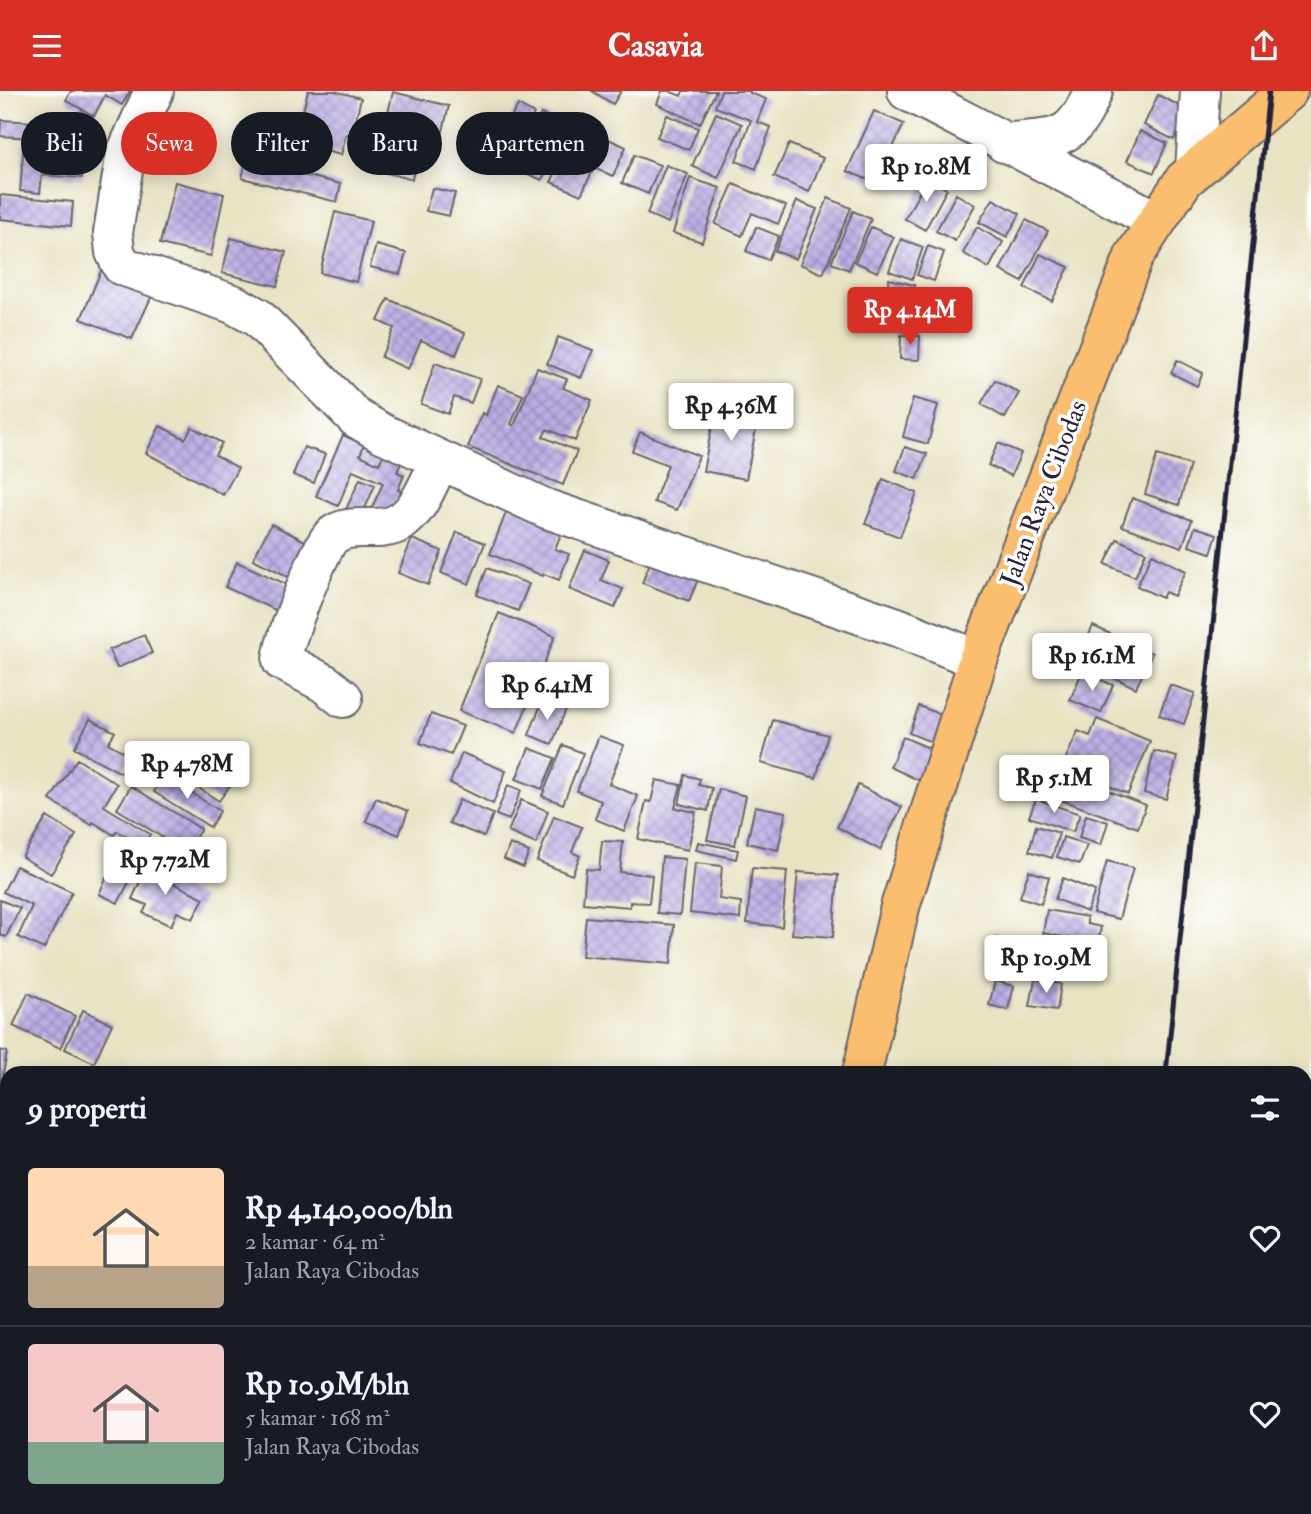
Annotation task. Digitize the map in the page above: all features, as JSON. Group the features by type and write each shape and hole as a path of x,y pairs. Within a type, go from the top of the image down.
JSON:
{"highway":[{"name":"Jalan Raya Cibodas","path":"864,1066 900,907 978,660 1134,256 1184,180 1288,91"}],"street":[{"path":"154,91 126,153 113,233 115,253 122,265 233,304 257,317 356,418 440,460 547,509 897,627 978,660"},
{"path":"907,91 1157,222"},
{"path":"1004,143 1058,137 1073,129 1085,112 1093,91"},
{"path":"1195,170 1200,91"},
{"path":"343,698 324,683 282,661 284,645 320,554 331,537 344,529 385,527 404,519 414,509 440,460"}],"building":[{"path":"71,91 130,91 122,105 105,95 96,112 87,112 66,100"},
{"path":"308,91 334,91 361,98 358,112 347,112 347,134 341,155 333,153 333,112 303,112"},
{"path":"592,91 621,91 613,104"},
{"path":"662,91 681,96 683,91 716,91 700,124 657,104"},
{"path":"721,91 750,91 766,99 757,122 771,127 756,169 736,161 751,120 715,107"},
{"path":"393,92 449,106 442,135 442,112 388,112"},
{"path":"1158,95 1188,110 1174,140 1144,125"},
{"path":"518,105 530,112 514,112"},
{"path":"874,111 904,124 888,158 883,156 871,181 847,171"},
{"path":"716,113 742,124 718,178 692,166"},
{"path":"667,115 698,128 689,150 657,137"},
{"path":"1,120 21,121 21,137 0,136"},
{"path":"1140,131 1167,143 1154,173 1127,161"},
{"path":"609,139 626,147 613,176 609,174"},
{"path":"789,144 823,158 809,192 774,177"},
{"path":"634,155 660,165 648,194 622,183"},
{"path":"666,165 688,174 668,223 647,214"},
{"path":"21,175 42,175 40,193 20,191"},
{"path":"42,175 82,175 82,178"},
{"path":"243,175 304,175 341,184 337,202 242,178"},
{"path":"395,175 413,175 412,179"},
{"path":"530,175 544,175 542,180"},
{"path":"554,175 591,175 581,195 551,182"},
{"path":"690,178 720,188 702,242 673,233"},
{"path":"927,178 947,189 925,230 905,219"},
{"path":"175,182 224,194 211,256 160,244"},
{"path":"733,184 786,206 778,224 752,213 742,236 715,224"},
{"path":"432,188 455,193 449,216 426,211"},
{"path":"956,194 975,205 955,241 936,231"},
{"path":"0,195 73,202 71,226 0,219"},
{"path":"828,198 851,208 823,274 800,264"},
{"path":"993,199 1020,214 1007,237 979,222"},
{"path":"797,201 817,209 796,259 775,251"},
{"path":"853,211 871,219 849,270 831,263"},
{"path":"335,212 371,221 356,282 320,273"},
{"path":"1026,220 1048,231 1022,282 1000,270"},
{"path":"756,227 779,236 768,260 746,251"},
{"path":"871,227 894,237 877,272 855,262"},
{"path":"977,227 1003,242 989,268 963,253"},
{"path":"231,238 286,252 277,286 222,273"},
{"path":"901,239 923,247 912,279 889,271"},
{"path":"376,245 406,253 400,274 370,267"},
{"path":"928,246 944,252 934,281 917,275"},
{"path":"1040,254 1069,267 1052,301 1024,288"},
{"path":"102,268 154,291 132,339 81,319"},
{"path":"889,279 915,285 913,298 886,292"},
{"path":"388,299 465,333 456,355 421,340 408,369 381,357 394,328 378,321"},
{"path":"900,301 920,305 914,333 894,330"},
{"path":"901,335 920,336 919,360 900,359"},
{"path":"558,337 593,350 581,378 547,364"},
{"path":"1177,360 1203,373 1197,386 1171,373"},
{"path":"435,363 480,379 471,403 454,397 448,414 421,404"},
{"path":"537,368 567,379 563,388 592,400 575,441 547,429 543,437 577,451 563,485 468,447 482,413 486,415 498,385 523,395 511,424 514,426"},
{"path":"995,380 1019,393 1005,418 981,404"},
{"path":"913,398 938,405 928,444 903,437"},
{"path":"716,406 759,414 746,479 703,471"},
{"path":"160,426 185,439 192,427 222,443 215,455 238,468 223,495 146,453"},
{"path":"640,432 699,456 677,510 654,502 668,465 632,451"},
{"path":"343,435 364,445 360,455 379,464 385,451 403,459 397,472 404,475 398,490 401,491 389,518 371,510 383,483 353,470 338,506 316,496"},
{"path":"998,443 1021,453 1011,476 988,465"},
{"path":"304,447 325,454 314,483 293,475"},
{"path":"905,447 927,454 917,479 896,471"},
{"path":"1157,455 1190,465 1179,505 1145,494"},
{"path":"360,479 375,485 358,525 342,518"},
{"path":"883,479 917,493 900,537 865,524"},
{"path":"1132,498 1192,520 1182,547 1122,526"},
{"path":"509,505 564,527 555,549 569,554 559,580 490,554"},
{"path":"271,524 313,545 295,580 253,559"},
{"path":"1195,527 1217,534 1211,553 1189,546"},
{"path":"457,532 485,543 469,584 441,573"},
{"path":"412,539 442,551 428,585 398,573"},
{"path":"1117,539 1146,552 1135,577 1105,564"},
{"path":"585,550 609,560 601,580 623,589 615,608 569,589"},
{"path":"1152,554 1186,571 1174,596 1165,592 1162,598 1137,586"},
{"path":"652,558 699,577 689,601 642,583"},
{"path":"237,562 295,588 284,614 225,587"},
{"path":"487,568 529,584 518,611 477,595"},
{"path":"499,613 555,636 516,733 459,711"},
{"path":"1093,626 1152,653 1136,688 1077,660"},
{"path":"144,635 152,653 117,668 109,650"},
{"path":"1082,672 1113,685 1101,713 1070,700"},
{"path":"1170,685 1195,693 1184,724 1159,715"},
{"path":"543,699 566,709 552,744 529,735"},
{"path":"919,706 952,719 941,746 909,733"},
{"path":"431,714 463,726 451,755 420,743"},
{"path":"90,719 115,732 108,743 131,756 121,773 74,748"},
{"path":"1097,719 1150,741 1128,794 1062,767 1078,731 1090,736"},
{"path":"773,720 828,735 816,778 761,763"},
{"path":"599,736 624,745 609,784 638,796 624,831 595,819 601,801 577,791"},
{"path":"903,737 943,754 929,785 890,767"},
{"path":"563,745 583,753 563,804 542,796"},
{"path":"529,748 555,758 542,789 516,779"},
{"path":"186,751 233,781 219,801 186,780 189,775 176,766"},
{"path":"1154,751 1177,757 1166,799 1144,793"},
{"path":"462,753 506,771 493,804 450,783"},
{"path":"77,759 117,784 104,806 150,834 142,847 117,831 114,835 93,822 92,825 50,800"},
{"path":"1059,772 1146,805 1138,828 1050,796"},
{"path":"164,775 220,811 210,827 154,792"},
{"path":"685,775 700,779 698,785 712,788 708,811 679,804"},
{"path":"656,780 681,785 675,808 696,812 688,850 638,839 646,801 651,802"},
{"path":"508,785 521,790 509,820 496,815"},
{"path":"858,785 902,807 880,850 837,827"},
{"path":"131,786 201,829 182,858 158,843 162,837 117,809"},
{"path":"719,789 746,796 735,845 707,840"},
{"path":"376,798 408,811 399,835 366,821"},
{"path":"1036,799 1080,814 1073,832 1029,817"},
{"path":"459,800 493,814 484,837 449,823"},
{"path":"521,800 548,811 536,844 508,832"},
{"path":"755,806 786,812 778,850 747,843"},
{"path":"1086,815 1108,822 1101,845 1079,838"},
{"path":"554,816 582,827 572,852 580,856 572,875 537,861"},
{"path":"47,817 76,835 51,874 22,857"},
{"path":"1036,826 1059,833 1052,858 1029,851"},
{"path":"1063,837 1087,845 1080,864 1057,857"},
{"path":"602,841 623,842 620,872 652,875 649,903 630,902 630,907 583,903 586,869 599,870"},
{"path":"698,842 738,850 736,859 696,850"},
{"path":"510,844 529,852 523,867 504,859"},
{"path":"662,857 685,859 680,915 657,913"},
{"path":"150,860 165,867 160,877 204,898 193,919 177,912 171,926 143,913 147,905 132,899"},
{"path":"1107,861 1133,868 1119,919 1093,913"},
{"path":"695,863 722,866 719,899 741,902 740,919 690,913"},
{"path":"16,866 72,892 44,949 18,937 32,906 3,892"},
{"path":"752,868 787,871 782,927 747,923"},
{"path":"1029,871 1049,877 1041,904 1020,897"},
{"path":"109,872 129,882 118,903 99,894"},
{"path":"798,872 838,875 833,937 792,934"},
{"path":"1063,878 1095,891 1087,912 1055,899"},
{"path":"0,900 20,908 6,937 0,935"},
{"path":"1047,910 1087,917 1087,924 1101,927 1098,944 1043,933"},
{"path":"586,917 674,925 671,964 582,956"},
{"path":"996,938 1022,944 1015,979 988,974"},
{"path":"1032,945 1063,951 1058,977 1027,970"},
{"path":"1035,979 1061,984 1057,1010 1030,1006"},
{"path":"995,981 1014,986 1008,1010 989,1005"},
{"path":"28,993 75,1016 60,1048 13,1026"},
{"path":"83,1010 112,1024 94,1063 65,1049"},
{"path":"0,1050 7,1052 4,1066 0,1066"}],"railway":[{"path":"1167,1066 1269,91"}]}
